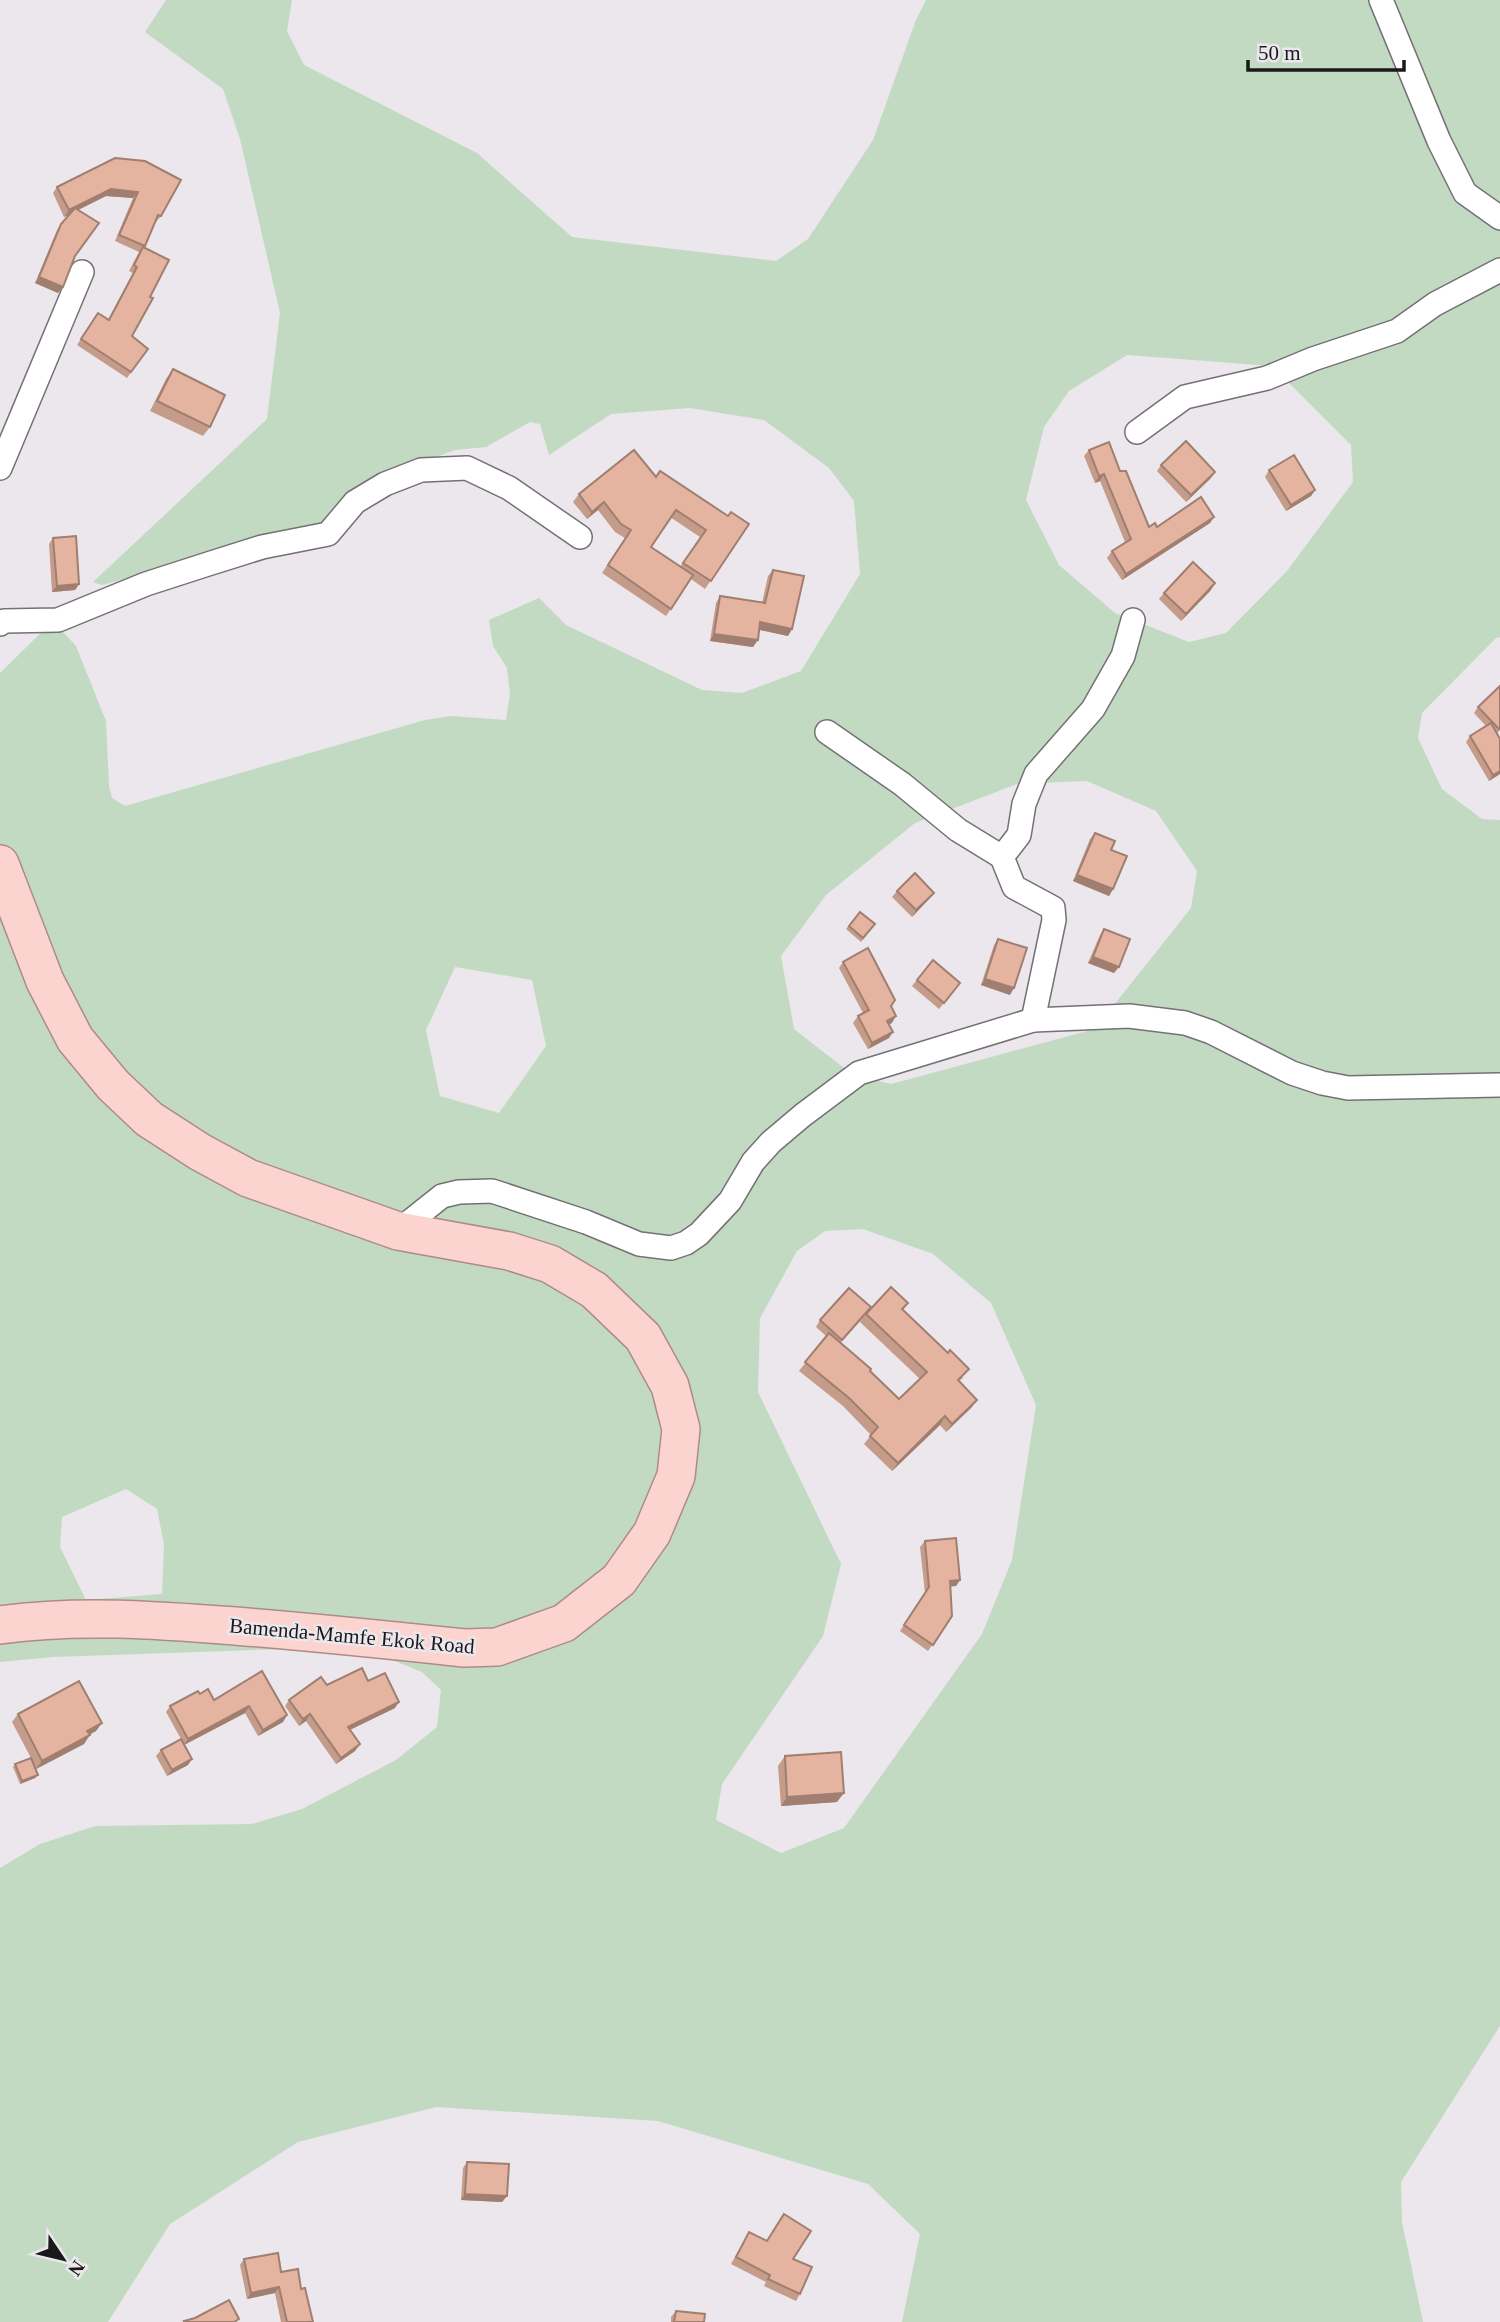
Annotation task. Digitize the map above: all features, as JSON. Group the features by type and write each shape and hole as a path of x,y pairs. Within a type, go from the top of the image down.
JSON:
{"highway":[{"name":"Bamenda-Mamfe Ekok Road","path":"0,864 45,981 75,1039 113,1085 149,1119 200,1152 248,1178 398,1231 509,1251 550,1264 594,1290 643,1337 670,1386 681,1429 676,1476 652,1533 619,1580 565,1623 497,1647 464,1647 185,1622 84,1618 0,1625"}],"street":[{"path":"1381,0 1439,141 1465,193 1500,218"},
{"path":"1137,432 1185,397 1268,378 1397,331 1435,304 1500,270"},
{"path":"0,468 82,272"},
{"path":"0,624 4,621 58,620 146,584 219,560 262,547 328,534 355,502 385,484 421,470 467,468 509,488 580,537"},
{"path":"1002,857 1019,835 1024,804 1035,774 1093,709 1123,656 1133,620"},
{"path":"827,732 902,784 958,830 1002,857 1014,887 1053,908 1054,920 1033,1020"},
{"path":"398,1231 442,1196 459,1192 492,1191 586,1222 639,1244 671,1248 686,1244 730,1201 753,1162 771,1142 859,1073 1033,1020 1129,1016 1185,1023 1223,1038 1292,1073 1348,1088 1500,1085"}],"green space":[{"path":"166,0 292,0 287,31 304,65 477,153 572,237 776,261 808,239 873,140 916,20 926,0 1500,0 1500,637 1422,713 1418,738 1442,789 1482,819 1500,820 1500,2026 1401,2182 1402,2222 1423,2322 902,2322 920,2234 868,2184 658,2121 436,2107 298,2142 170,2224 108,2322 0,2322 0,1868 40,1844 95,1826 252,1824 302,1809 396,1760 437,1727 441,1690 422,1672 372,1652 316,1648 53,1657 0,1662 0,673 53,621 76,646 106,721 109,786 112,798 125,806 425,720 451,716 506,720 510,694 507,668 493,646 489,620 539,598 566,625 702,690 742,693 801,671 860,574 854,501 829,468 764,420 690,408 611,414 549,455 540,424 530,422 486,447 455,450 420,463 328,524 102,585 93,582 267,419 280,313 240,139 223,89 145,32","holes":["1127,355 1272,366 1351,445 1353,482 1287,571 1226,633 1189,642 1115,613 1059,565 1026,500 1044,427 1069,391","1087,781 1156,811 1197,871 1191,908 1095,1029 891,1084 853,1075 794,1029 781,956 826,895 915,823 1017,784","455,967 532,980 546,1046 499,1113 440,1096 426,1030","863,1229 933,1254 991,1303 1036,1405 1012,1560 982,1634 844,1828 781,1853 716,1820 722,1784 823,1636 841,1564 758,1392 760,1318 797,1251 825,1231","126,1489 157,1509 164,1544 162,1594 86,1600 60,1547 62,1517"]}],"building":[{"path":"115,158 145,161 181,180 161,216 158,215 145,246 119,235 138,192 111,189 69,210 57,187"},
{"path":"75,208 99,223 75,256 63,287 39,277 61,224"},
{"path":"143,247 169,260 150,297 153,298 132,336 148,349 131,372 81,339 98,313 109,320 137,267 134,265"},
{"path":"173,369 225,395 210,427 157,401"},
{"path":"1186,441 1215,472 1191,495 1161,465"},
{"path":"1109,442 1120,471 1126,471 1149,527 1155,523 1157,527 1201,497 1214,517 1126,574 1112,551 1131,539 1104,474 1099,476 1089,450"},
{"path":"634,450 656,477 660,471 728,516 731,512 749,524 711,581 683,563 706,530 676,510 651,547 693,575 671,609 608,565 631,530 621,524 604,502 592,512 579,494"},
{"path":"1294,455 1315,490 1291,505 1269,470"},
{"path":"76,536 79,584 57,586 53,538"},
{"path":"1193,562 1215,583 1186,614 1164,593"},
{"path":"773,570 804,576 792,629 760,622 758,640 714,634 720,596 765,603"},
{"path":"1500,686 1500,728 1499,729 1478,707"},
{"path":"1491,723 1500,739 1500,771 1493,775 1470,736"},
{"path":"1095,833 1115,841 1111,850 1127,856 1113,889 1077,875"},
{"path":"915,873 934,893 916,910 897,891"},
{"path":"860,912 875,924 863,938 849,926"},
{"path":"1104,929 1130,939 1119,967 1093,957"},
{"path":"998,939 1027,948 1014,988 985,979"},
{"path":"868,948 895,1000 891,1006 896,1016 887,1021 893,1032 872,1043 858,1016 869,1010 843,962"},
{"path":"933,960 960,983 944,1003 917,980"},
{"path":"891,1287 908,1303 902,1309 969,1369 958,1380 977,1400 952,1424 945,1416 898,1463 870,1436 878,1427 849,1398 805,1362 829,1333 871,1369 899,1399 927,1372 866,1314"},
{"path":"849,1288 871,1307 842,1340 820,1320"},
{"path":"956,1538 960,1580 950,1581 952,1616 933,1645 904,1625 929,1587 925,1541"},
{"path":"362,1668 368,1681 385,1673 399,1702 348,1727 360,1744 341,1758 310,1714 303,1719 289,1700 321,1677 327,1685"},
{"path":"262,1671 287,1715 263,1730 249,1706 188,1739 170,1706 198,1691 200,1694 208,1689 214,1700"},
{"path":"79,1681 102,1723 87,1731 90,1735 42,1761 18,1714"},
{"path":"181,1739 192,1759 172,1770 161,1750"},
{"path":"841,1752 844,1793 787,1797 785,1756"},
{"path":"31,1758 38,1775 22,1781 15,1764"},
{"path":"467,2162 509,2164 507,2196 465,2194"},
{"path":"784,2214 811,2231 793,2259 812,2267 800,2294 768,2279 770,2275 736,2257 749,2232 767,2241"},
{"path":"278,2253 281,2272 298,2269 301,2289 305,2288 313,2322 287,2322 279,2287 251,2293 244,2259"},
{"path":"229,2300 239,2319 234,2322 184,2321 195,2318"},
{"path":"676,2311 705,2314 704,2322 674,2322"}]}
